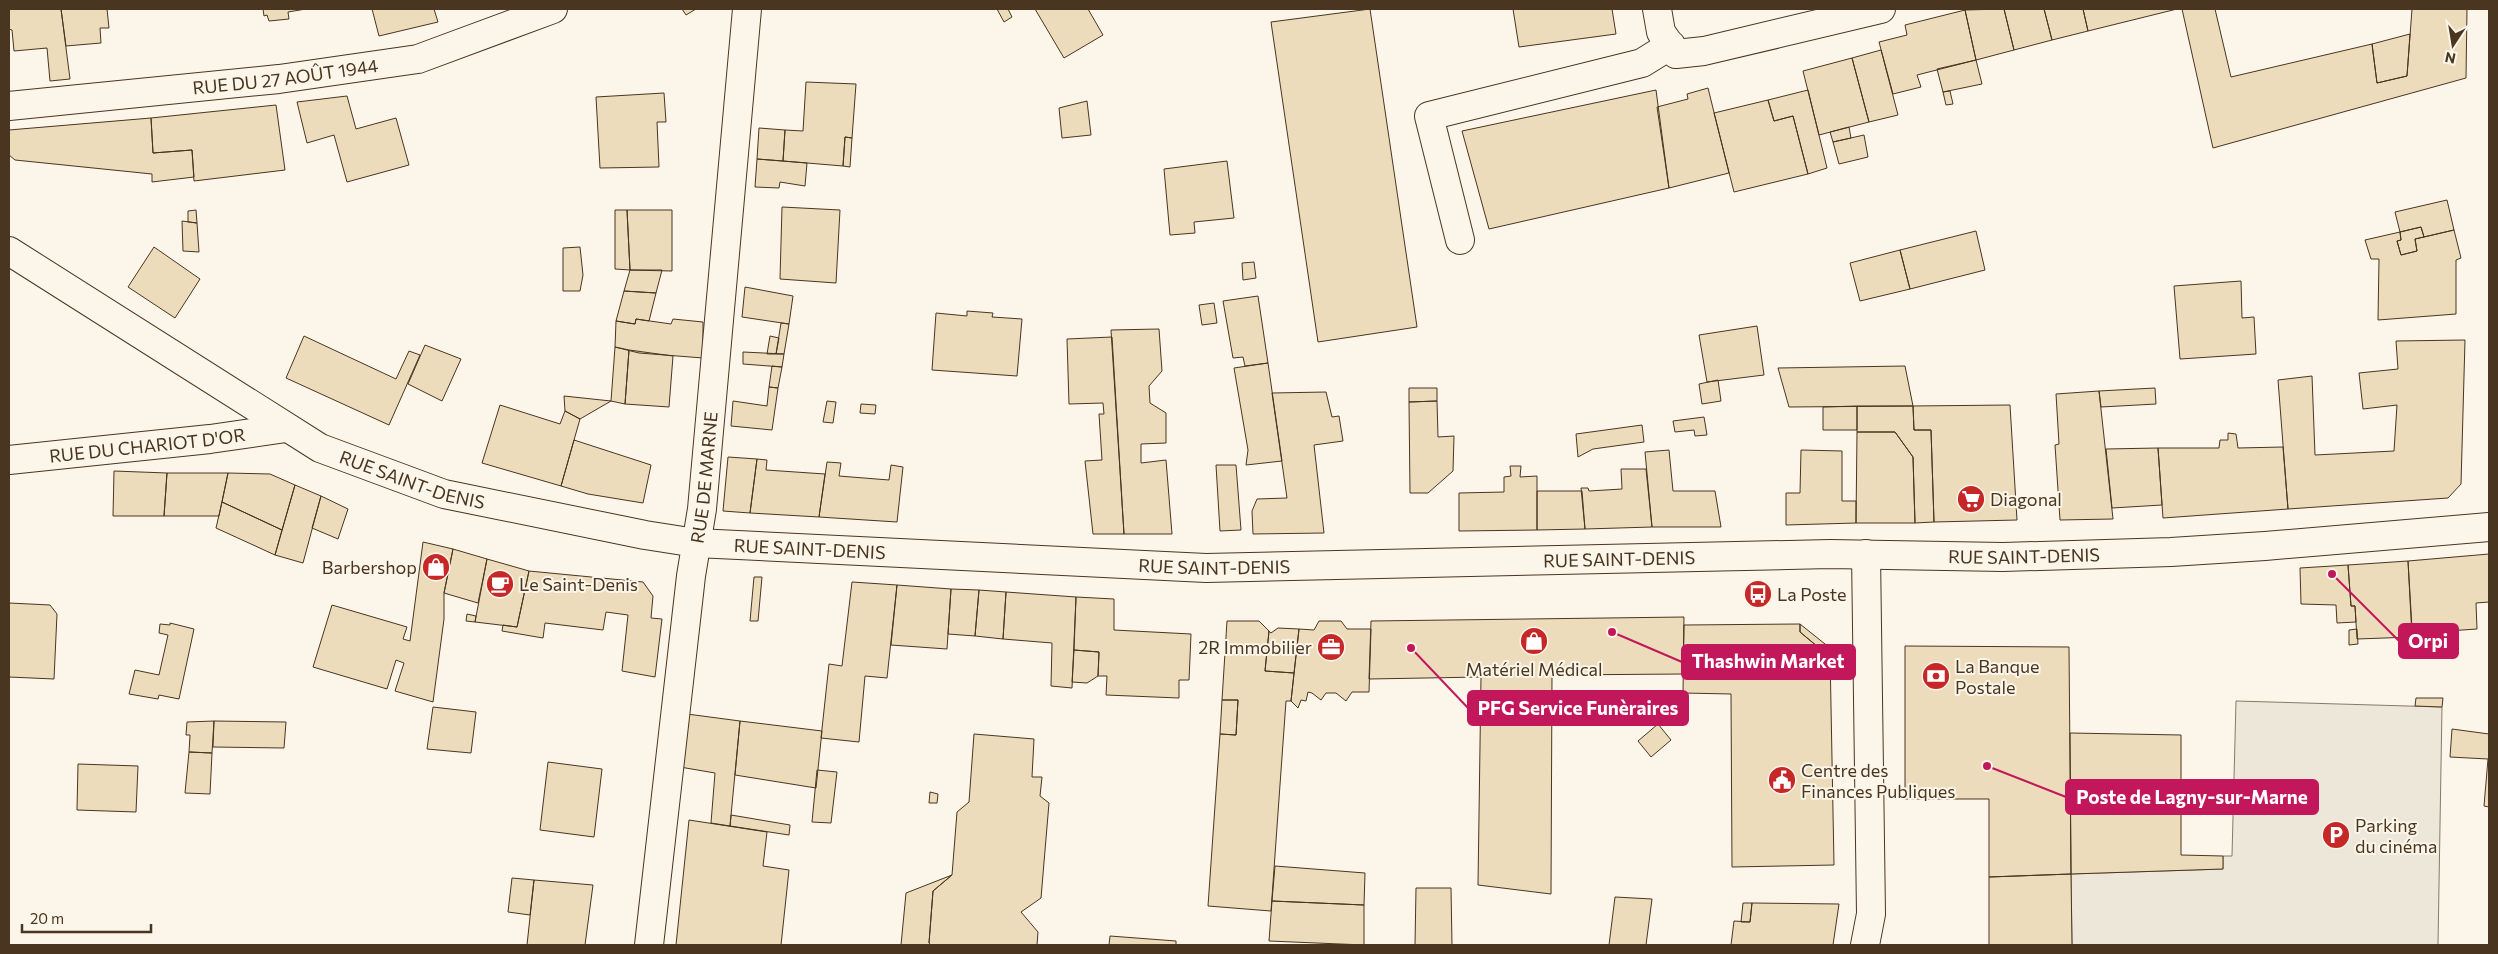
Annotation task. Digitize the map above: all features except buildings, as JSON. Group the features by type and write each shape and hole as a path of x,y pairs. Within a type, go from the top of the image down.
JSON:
{"main road":[{"name":"RUE DU 27 AOÛT 1944","path":"9,106 279,79 418,59 553,9"},
{"name":"RUE DE MARNE","path":"649,945 696,543 702,509 747,9"},
{"path":"1657,9 1660,32 1676,54 1704,51 1881,9"},
{"path":"1460,240 1429,116 1642,63 1671,45"},
{"name":"RUE SAINT-DENIS","path":"9,251 320,448 444,494 646,535 696,543 1206,568 1866,554 2004,557 2171,552 2489,527"},
{"name":"RUE DU CHARIOT D'OR","path":"9,460 210,440 286,428"},
{"path":"1865,945 1871,914 1866,554"}],"shaded area":[{"name":"Parking du cinéma","path":"2236,701 2442,707 2438,945 2072,945 2071,874 2223,869 2223,856 2232,856"}],"place":[{"name":"Diagonal","path":"1971,499"},
{"name":"Barbershop","path":"436,567"},
{"name":"Orpi","path":"2332,574"},
{"name":"Le Saint-Denis","path":"500,584"},
{"name":"La Poste","path":"1758,594"},
{"name":"Thashwin Market","path":"1612,632"},
{"name":"Matériel Médical","path":"1534,641"},
{"name":"2R Immobilier","path":"1331,647"},
{"name":"PFG Service Funèraires","path":"1411,648"},
{"name":"La Banque Postale","path":"1936,676"},
{"name":"Poste de Lagny-sur-Marne","path":"1987,766"},
{"name":"Centre des Finances Publiques","path":"1782,780"},
{"name":"Parking du cinéma","path":"2336,835"}]}
